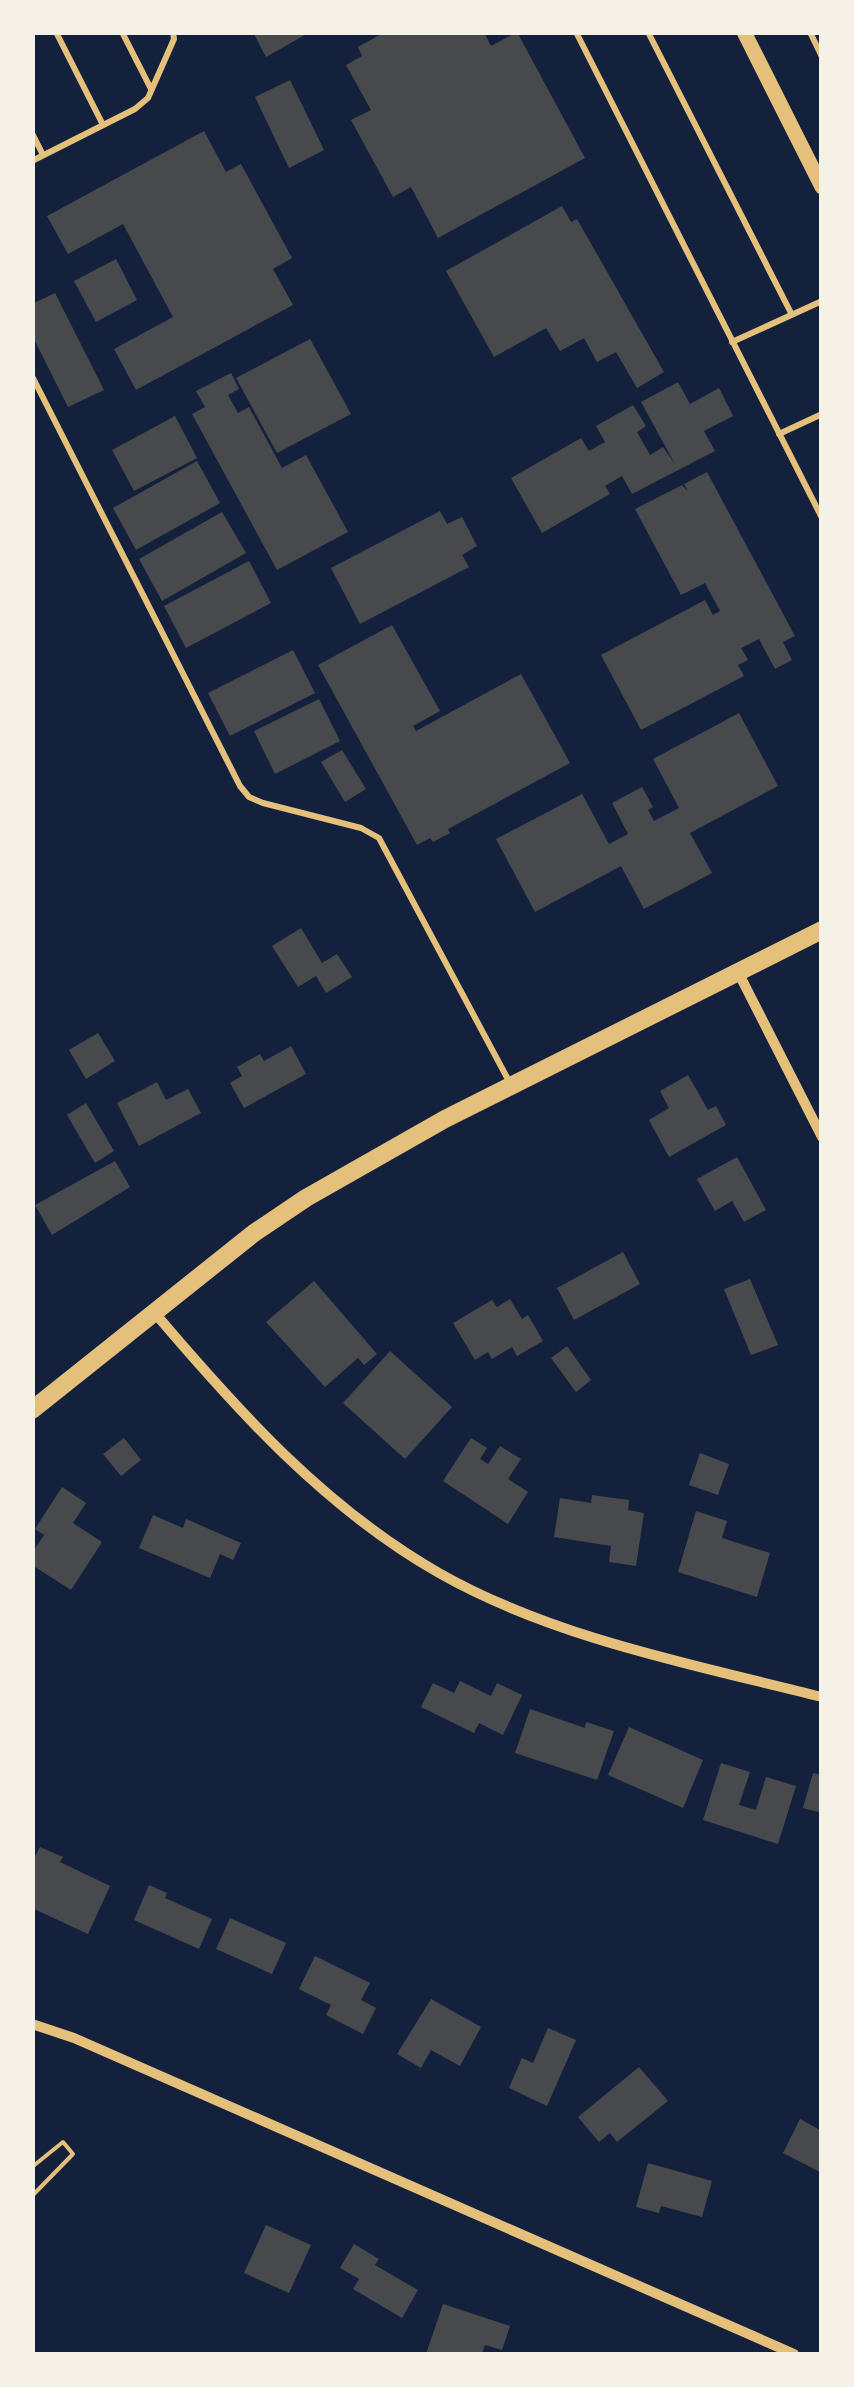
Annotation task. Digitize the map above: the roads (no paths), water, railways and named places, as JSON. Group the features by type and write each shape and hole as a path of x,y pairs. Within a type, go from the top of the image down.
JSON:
{"main road":[{"path":"32,1410 254,1232 306,1198 445,1119 822,930"}],"street":[{"path":"744,32 822,187"},
{"path":"738,972 822,1138"},
{"path":"153,1312 262,1435 364,1522 439,1573 528,1614 649,1654 822,1697"},
{"path":"32,2024 74,2038 794,2354"}],"lane":[{"path":"56,32 102,125"},
{"path":"122,32 152,91"},
{"path":"32,161 135,109 152,91 174,39 173,32"},
{"path":"576,32 822,518"},
{"path":"648,32 792,313"},
{"path":"810,32 822,57"},
{"path":"32,134 43,156"},
{"path":"732,342 822,300"},
{"path":"32,376 240,786 249,797 264,804 361,828 379,838 511,1086"},
{"path":"779,434 822,414"}]}
